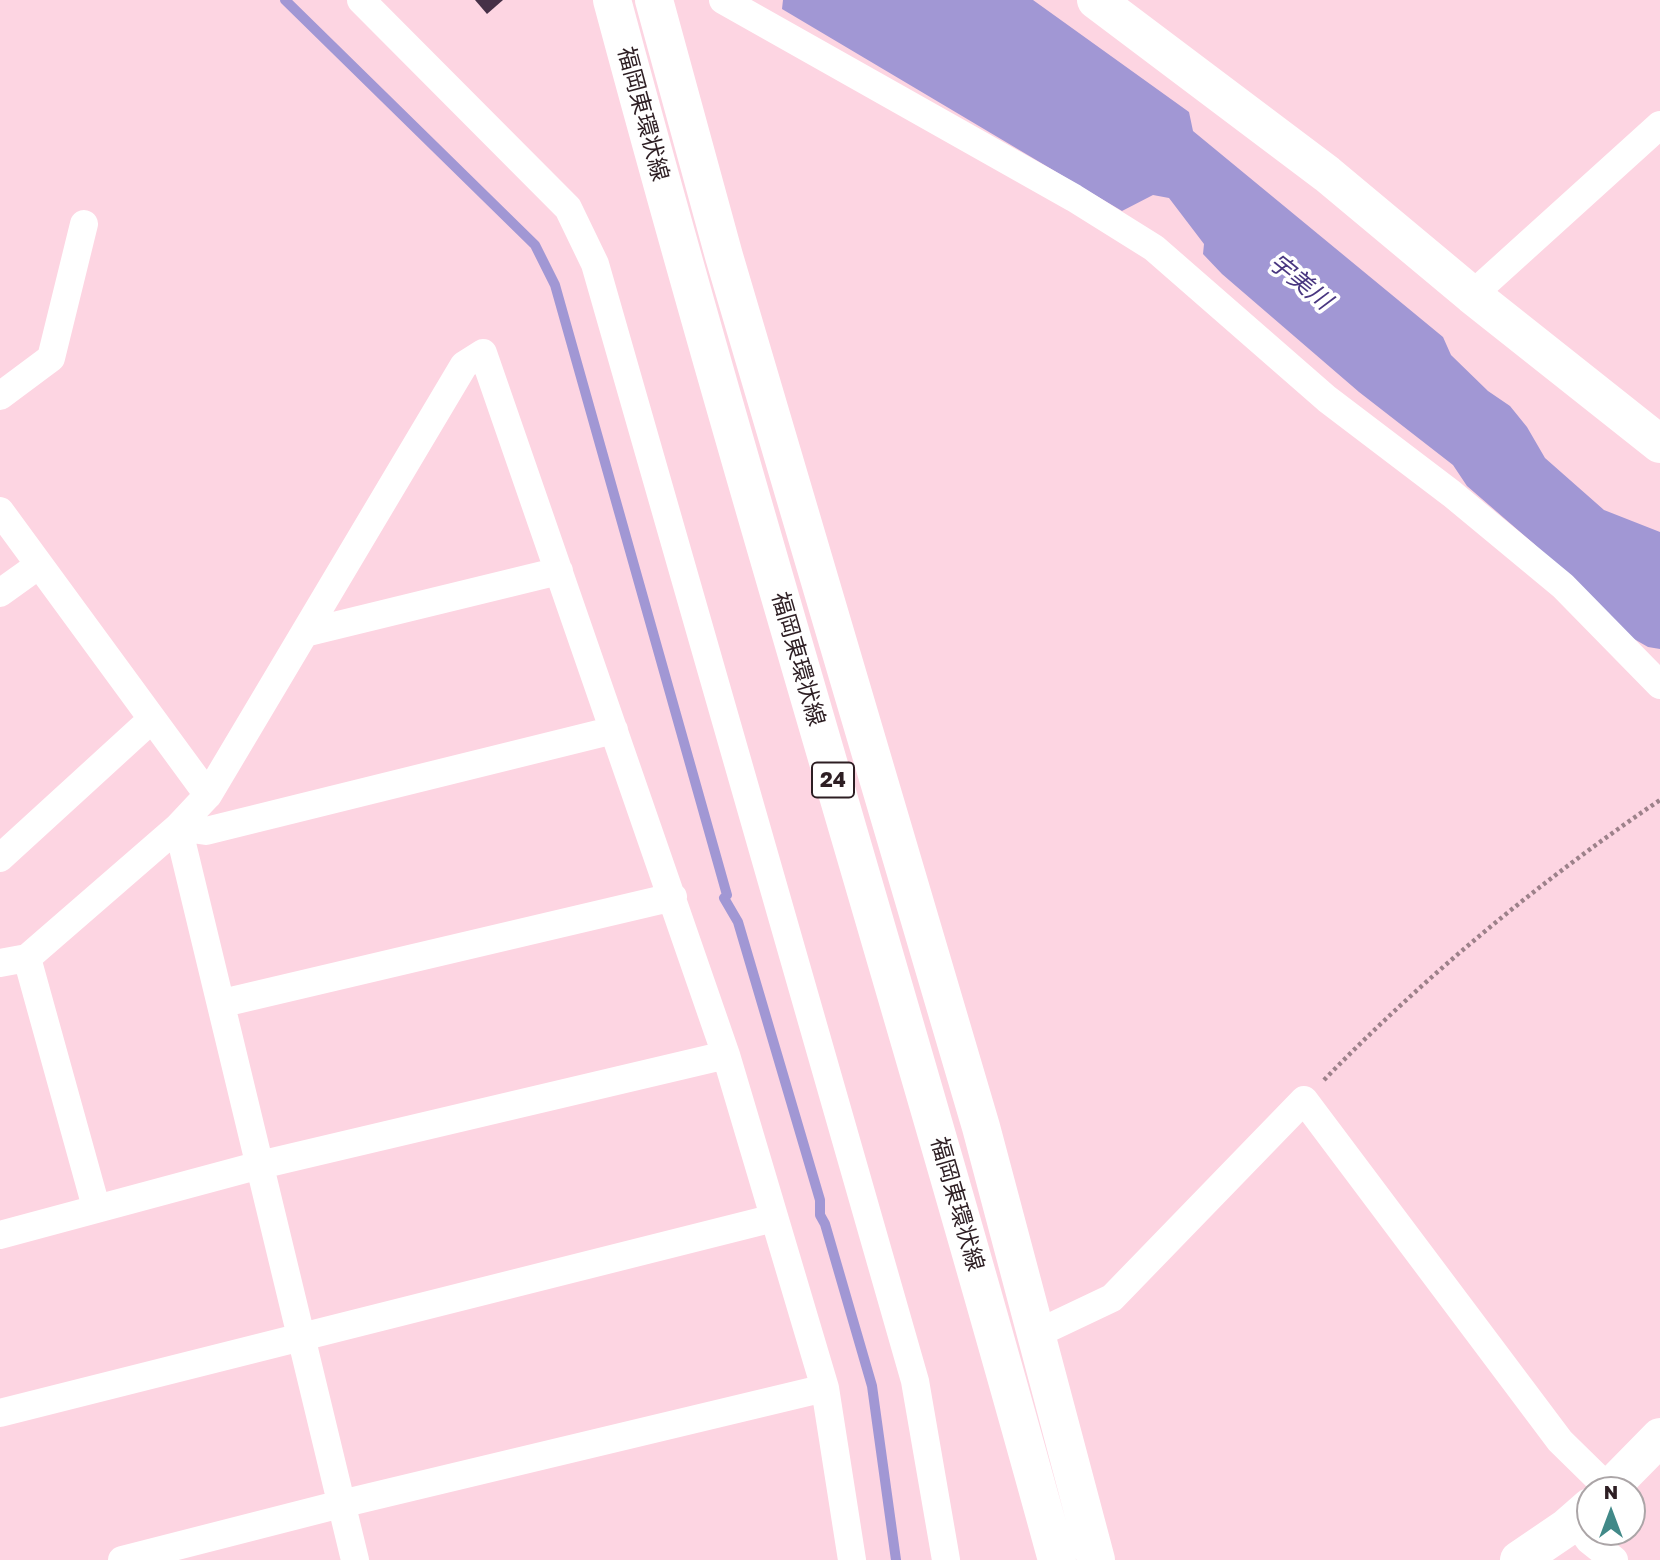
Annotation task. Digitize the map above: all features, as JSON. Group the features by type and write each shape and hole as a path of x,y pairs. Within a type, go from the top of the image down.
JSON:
{"main road":[{"name":"福岡東環状線","path":"612,0 691,288 962,1221 1057,1560"},
{"name":"福岡東環状線","path":"654,0 724,256 981,1127 1034,1335 1096,1560"},
{"path":"1096,0 1327,174 1472,295 1660,444"},
{"path":"1622,1476 1660,1437"},
{"path":"1518,1560 1576,1519"}],"street":[{"path":"361,0 568,208 595,264 915,1381 946,1560"},
{"path":"723,0 1074,198 1154,248 1326,399 1452,494 1563,586 1660,685"},
{"path":"1472,295 1660,125"},
{"path":"0,396 51,358 84,224"},
{"path":"96,1207 13,961 178,827 208,795 464,365 483,353 726,1055 825,1388 852,1560"},
{"path":"0,511 208,795"},
{"path":"0,593 39,565"},
{"path":"304,633 559,571"},
{"path":"0,858 152,719"},
{"path":"178,827 206,831 614,730"},
{"path":"178,827 223,1003 355,1560"},
{"path":"223,1003 673,897"},
{"path":"0,1234 260,1166 726,1055"},
{"path":"1034,1335 1112,1298 1304,1100 1560,1441 1594,1476"},
{"path":"0,1413 774,1217"},
{"path":"122,1560 341,1504 825,1388"},
{"path":"1596,1546 1614,1560"}],"path":[{"path":"1304,1100 1362,1041 1532,893 1660,800"}],"water":[{"name":"宇美川","path":"783,0 1033,0 1189,112 1193,131 1443,337 1451,355 1488,391 1510,406 1527,427 1545,458 1604,510 1660,532 1660,649 1648,647 1620,631 1534,544 1467,486 1453,465 1359,392 1222,274 1203,254 1204,244 1169,198 1153,195 1122,211 782,9"}],"building":[{"path":"475,0 503,0 487,14"}],"waterway":[{"path":"285,0 535,245 555,285 727,895 724,898 738,922 820,1200 820,1215 825,1224 872,1386 896,1560"}]}
